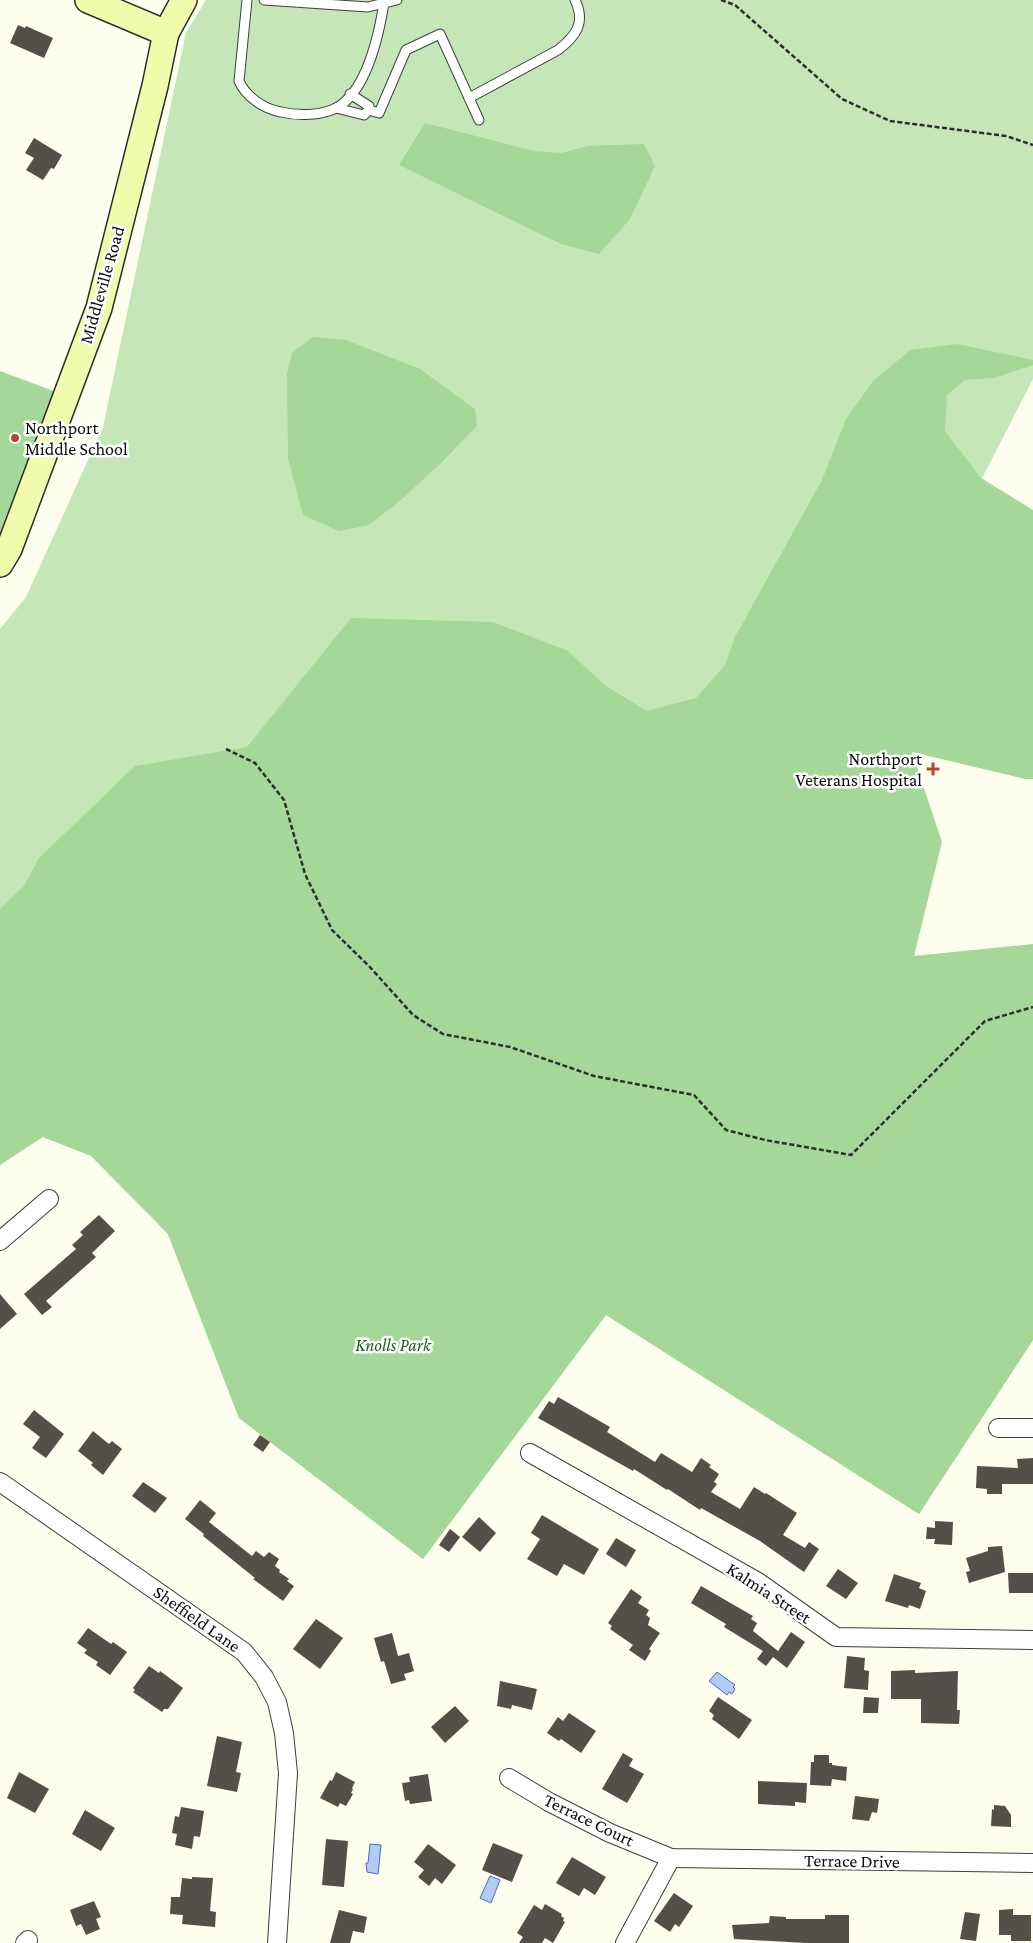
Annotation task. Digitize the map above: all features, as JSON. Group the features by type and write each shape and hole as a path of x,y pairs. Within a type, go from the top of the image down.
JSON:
{"street":[{"path":"88,0 166,33"},
{"name":"Middleville Road","path":"0,564 9,549 99,308 166,33 184,0"},
{"path":"0,1241 49,1199"},
{"path":"998,1428 1033,1428"},
{"name":"Kalmia Street","path":"530,1453 758,1582 836,1637 1033,1640"},
{"name":"Sheffield Lane","path":"0,1482 244,1652 264,1677 277,1702 284,1732 288,1773 277,1943"},
{"name":"Terrace Court","path":"509,1778 549,1802 610,1833 672,1858"},
{"path":"625,1943 672,1858"},
{"name":"Terrace Drive","path":"672,1858 1033,1863"}],"lane":[{"path":"247,0 238,78 246,92 262,105 286,113 308,114 336,108 364,115 369,110"},
{"path":"264,0 368,7 397,0"},
{"path":"469,98 558,50 568,42 576,32 580,21 575,0"},
{"path":"336,108 350,94 364,71 379,35 384,3"},
{"path":"350,94 369,106 369,110 379,114 406,50 440,34 479,120"}],"path":[{"path":"721,0 735,6 842,99 890,121 1006,136 1033,145"},
{"path":"226,749 255,763 284,800 305,874 332,930 369,966 413,1015 443,1034 510,1047 594,1076 694,1095 726,1130 765,1140 851,1155 985,1021 1033,1007"}],"green space":[{"name":"Knolls Park","path":"206,0 1033,0 1033,379 616,1191 1033,1340 919,1514 606,1315 423,1559 239,1418 168,1234 92,1155 0,1121 0,629 26,597 103,427 186,33"},
{"path":"425,123 534,151 561,153 588,146 644,144 655,166 630,219 599,254 561,244 399,165"},
{"path":"313,337 346,340 420,369 475,409 477,426 402,499 369,525 339,531 303,515 288,459 287,374 292,353"},
{"name":"Knolls Park","path":"957,344 1033,360 1033,365 994,378 965,380 947,395 945,431 981,478 1033,510 1033,779 1025,779 912,752 942,842 914,956 1033,944 1033,1340 919,1514 606,1315 423,1559 239,1418 168,1234 91,1156 43,1137 0,1165 0,909 24,886 39,858 135,766 247,747 351,618 493,622 568,651 606,686 647,711 696,698 725,665 735,637 822,480 846,419 873,381 910,350"},
{"name":"Northport Middle School","path":"0,371 56,392 0,549"}],"water":[{"path":"717,1672 735,1685 732,1694 729,1692 727,1695 709,1681"},
{"path":"370,1844 381,1845 378,1874 367,1872 366,1863 368,1863"},
{"path":"490,1876 500,1880 491,1903 480,1898"}],"building":[{"path":"18,25 25,28 26,26 53,38 44,58 10,43"},
{"path":"34,138 62,155 54,169 51,168 43,180 26,170 34,158 25,153"},
{"path":"99,1215 115,1231 92,1253 96,1257 46,1301 52,1307 42,1315 24,1294 76,1249 72,1245 83,1235 80,1232"},
{"path":"0,1294 17,1314 0,1329"},
{"path":"558,1397 610,1427 607,1432 655,1462 661,1453 692,1472 701,1458 719,1474 714,1482 717,1484 711,1492 740,1509 754,1487 766,1493 797,1513 783,1535 805,1548 809,1542 819,1549 804,1572 760,1541 701,1508 700,1510 634,1469 633,1471 538,1418 549,1401 554,1404"},
{"path":"34,1410 64,1434 46,1458 32,1448 40,1437 23,1424"},
{"path":"93,1431 109,1444 112,1441 122,1449 103,1475 91,1465 93,1463 78,1451"},
{"path":"260,1435 270,1442 263,1452 253,1445"},
{"path":"1033,1458 1033,1484 1002,1484 1002,1494 987,1494 987,1489 976,1488 977,1466 1018,1468 1017,1459"},
{"path":"143,1482 167,1498 155,1513 132,1496"},
{"path":"200,1500 216,1513 209,1522 252,1556 256,1551 264,1557 269,1552 279,1559 275,1566 280,1570 279,1572 289,1579 287,1581 294,1586 283,1601 253,1579 255,1578 185,1519"},
{"path":"542,1515 599,1549 584,1575 564,1564 557,1576 527,1559 540,1539 531,1533"},
{"path":"479,1517 496,1533 480,1552 462,1537"},
{"path":"935,1521 953,1522 952,1545 934,1544 935,1539 926,1539 927,1527 935,1528"},
{"path":"450,1529 460,1537 449,1552 439,1545"},
{"path":"616,1538 636,1550 626,1567 606,1554"},
{"path":"1002,1546 1005,1572 969,1583 966,1572 970,1571 966,1558 988,1551 988,1547"},
{"path":"838,1569 858,1583 846,1599 826,1586"},
{"path":"1008,1573 1033,1573 1033,1593 1009,1593"},
{"path":"894,1574 921,1583 919,1588 926,1591 920,1609 909,1605 908,1608 885,1601"},
{"path":"701,1586 753,1616 751,1619 757,1623 753,1631 778,1651 791,1632 805,1642 787,1668 773,1657 766,1666 757,1659 763,1651 724,1627 726,1624 691,1603"},
{"path":"631,1589 642,1597 638,1603 649,1610 646,1615 650,1618 648,1625 660,1633 649,1649 651,1651 645,1661 629,1650 633,1645 610,1629 612,1626 608,1623"},
{"path":"316,1619 343,1638 320,1669 293,1649"},
{"path":"88,1628 111,1644 113,1642 127,1652 110,1675 96,1665 98,1662 84,1653 87,1650 77,1643"},
{"path":"392,1633 398,1656 409,1653 414,1671 404,1674 406,1680 391,1684 384,1661 381,1662 374,1638"},
{"path":"847,1656 865,1658 864,1670 869,1671 868,1690 844,1688"},
{"path":"149,1666 159,1673 160,1671 183,1688 168,1709 164,1709 162,1712 133,1692 135,1690 133,1688"},
{"path":"915,1670 915,1673 958,1671 957,1710 960,1710 959,1724 921,1723 921,1699 891,1699 891,1671"},
{"path":"500,1681 537,1689 532,1710 512,1705 511,1709 497,1706"},
{"path":"718,1697 752,1720 739,1739 712,1719 714,1715 709,1711"},
{"path":"864,1697 879,1698 878,1713 863,1713"},
{"path":"455,1706 469,1721 445,1743 431,1727"},
{"path":"569,1713 596,1731 581,1753 561,1739 559,1741 547,1733 558,1717 563,1721"},
{"path":"217,1736 242,1742 236,1772 241,1773 237,1792 207,1786"},
{"path":"623,1753 633,1759 629,1766 644,1774 627,1803 602,1789"},
{"path":"814,1755 829,1755 829,1763 832,1763 832,1765 847,1767 846,1781 832,1779 831,1786 810,1785 811,1762 814,1762"},
{"path":"19,1772 49,1789 35,1813 7,1798"},
{"path":"336,1772 355,1782 351,1793 353,1794 346,1806 340,1803 338,1807 320,1798"},
{"path":"428,1774 432,1801 410,1804 409,1800 405,1801 402,1783 410,1782 409,1777"},
{"path":"758,1781 807,1783 806,1803 795,1802 795,1806 758,1804"},
{"path":"855,1796 879,1799 877,1813 872,1812 869,1821 852,1819"},
{"path":"994,1805 1005,1806 1011,1815 1011,1827 991,1826"},
{"path":"181,1807 204,1811 200,1837 194,1836 192,1849 175,1845 177,1834 172,1833 175,1816 179,1817"},
{"path":"85,1810 115,1828 101,1851 72,1834"},
{"path":"326,1839 348,1841 344,1887 322,1885"},
{"path":"493,1843 523,1855 512,1882 482,1870"},
{"path":"428,1844 456,1865 442,1884 435,1878 429,1886 418,1877 424,1870 414,1862"},
{"path":"572,1857 606,1877 595,1895 584,1888 579,1896 556,1883"},
{"path":"192,1877 213,1878 210,1911 216,1912 215,1927 182,1924 183,1915 170,1914 171,1897 180,1897 182,1878 192,1879"},
{"path":"674,1893 693,1906 679,1927 675,1924 670,1932 654,1921"},
{"path":"94,1901 101,1917 96,1919 100,1929 86,1935 81,1924 76,1926 70,1910"},
{"path":"545,1904 562,1914 561,1916 565,1922 553,1943 545,1938 542,1943 519,1943 523,1937 517,1933 534,1905 542,1910"},
{"path":"1013,1909 1013,1915 1031,1915 1031,1941 1011,1941 1011,1935 999,1935 999,1910"},
{"path":"339,1910 367,1917 364,1933 353,1931 350,1943 330,1943"},
{"path":"965,1912 980,1914 976,1941 960,1939"},
{"path":"825,1915 849,1915 849,1943 734,1939 732,1925 769,1923 770,1916 786,1917 786,1919 825,1919"}],"place":[{"name":"Northport Middle School","path":"15,438"},
{"name":"Northport Veterans Hospital","path":"933,769"}]}
